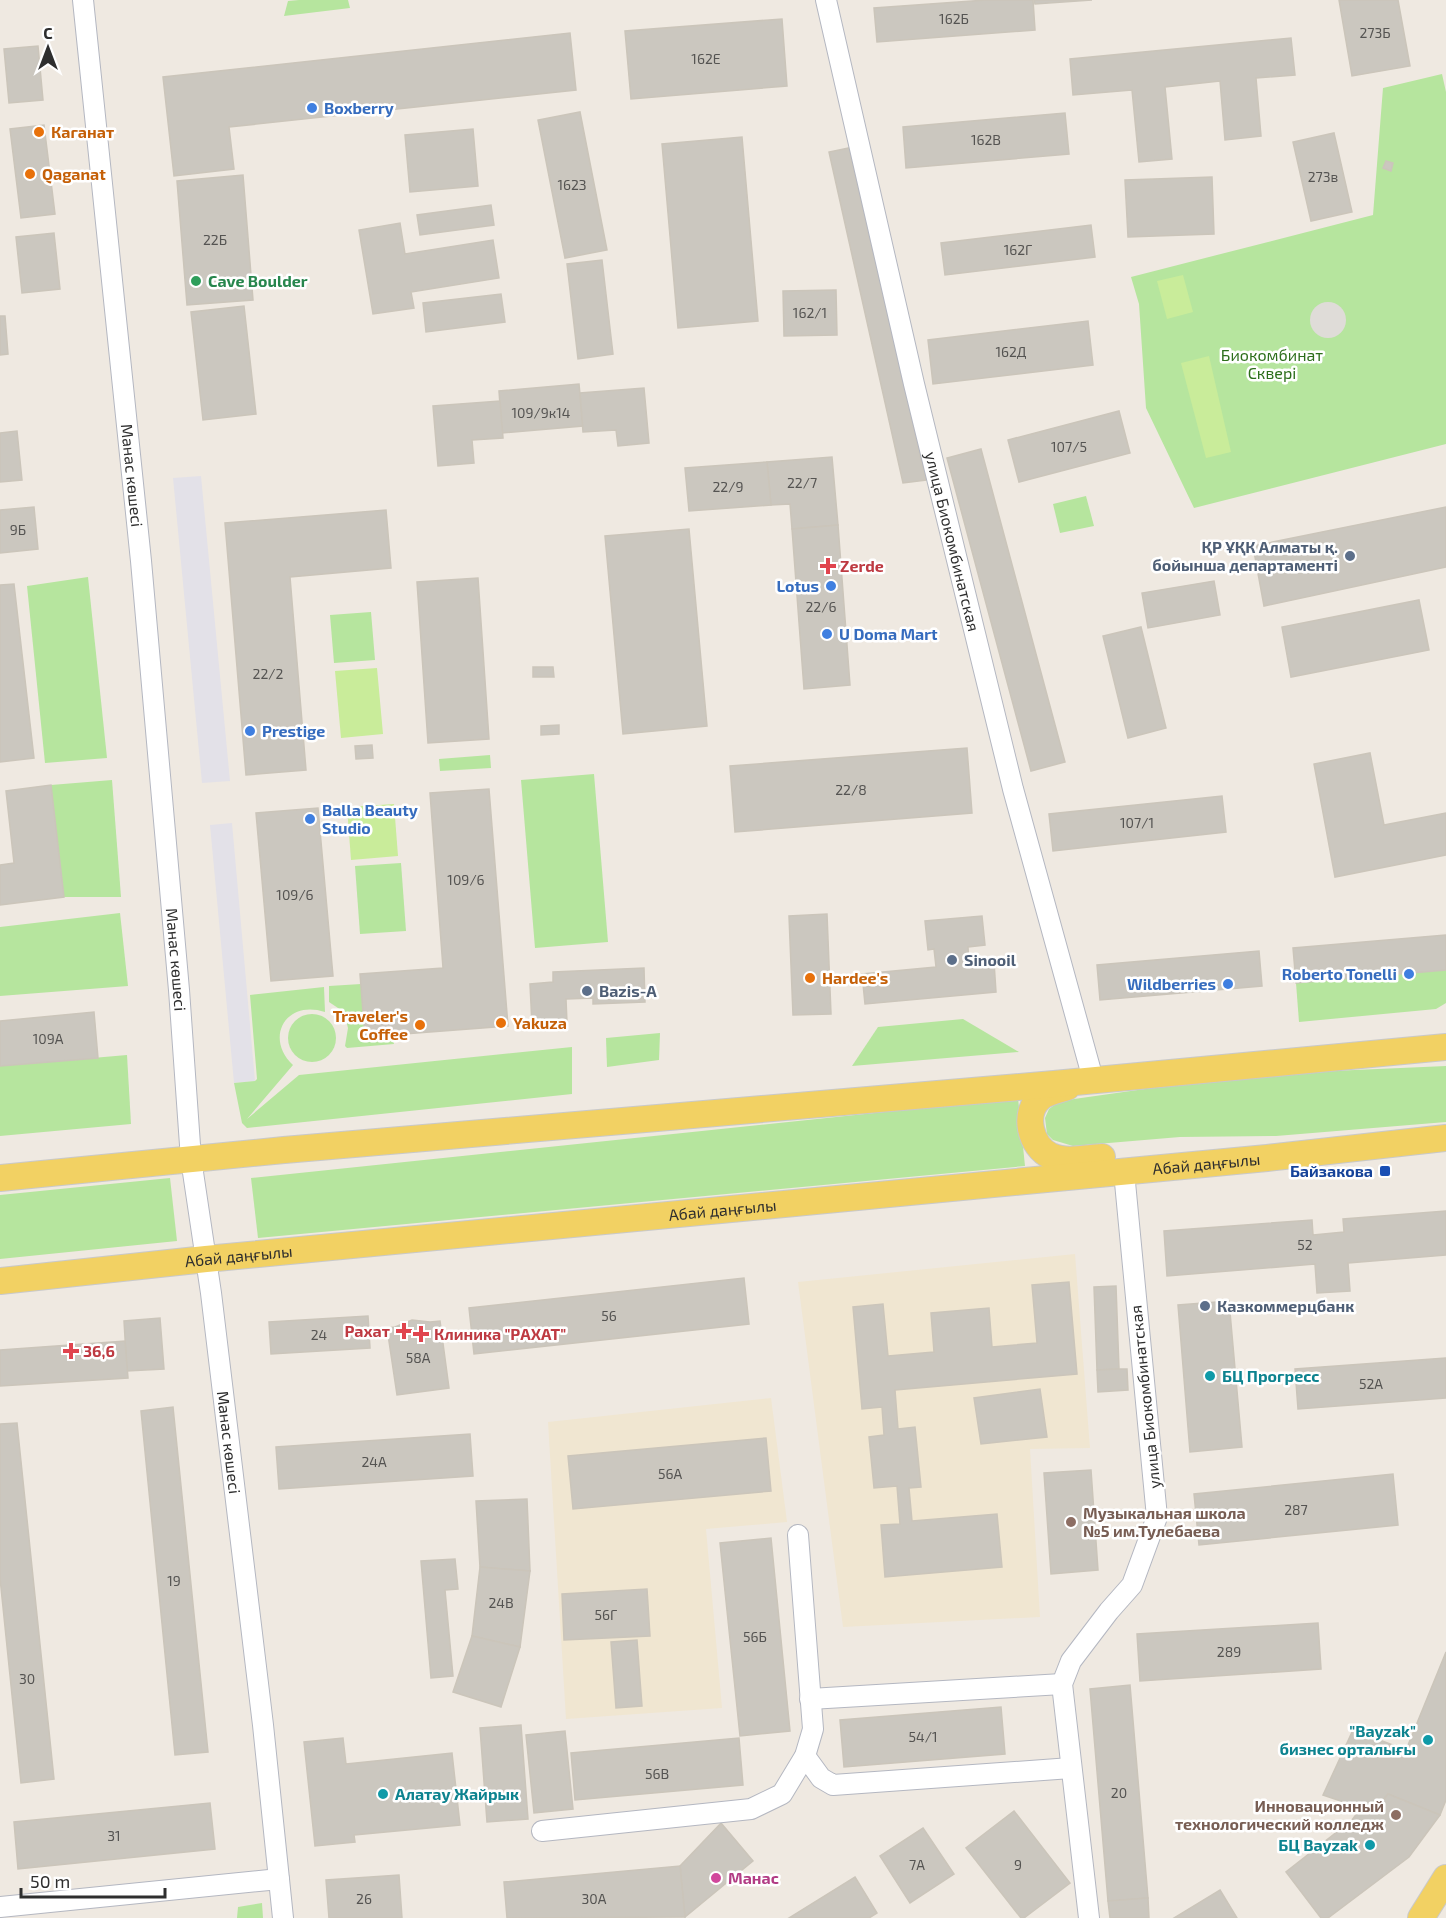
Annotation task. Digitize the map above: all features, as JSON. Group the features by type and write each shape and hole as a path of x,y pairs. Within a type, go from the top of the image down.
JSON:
{"main road":[{"path":"0,1178 1446,1047"},
{"path":"1094,1079 1041,1097 1033,1107 1032,1135 1036,1143 1052,1156 1069,1159 1182,1151 1267,1158"},
{"name":"Абай даңғылы","path":"0,1281 206,1259 1267,1158 1446,1138"},
{"path":"1421,1918 1446,1878"}],"street":[{"name":"Манас көшесі","path":"83,0 141,561 179,990 191,1159 206,1259 283,1918"},
{"name":"улица Биокомбинатская","path":"826,0 914,384 1013,789 1094,1079"},
{"name":"улица Биокомбинатская","path":"1062,1684 1071,1661 1132,1585 1156,1517 1124,1172"},
{"path":"542,1831 751,1809 782,1794 805,1756 813,1730 798,1535"},
{"path":"810,1699 1062,1684 1089,1918"},
{"path":"805,1756 821,1778 833,1785 1071,1768"},
{"path":"0,1902 279,1879"}],"shaded area":[{"path":"1328,302 1341,307 1346,320 1341,333 1328,338 1315,333 1310,320 1315,307"},
{"path":"201,476 230,781 202,783 173,478"},
{"path":"232,823 255,1081 234,1083 210,825"},
{"path":"1075,1254 1090,1448 1030,1449 1040,1617 843,1627 798,1282"},
{"path":"771,1398 787,1522 706,1529 722,1708 566,1719 548,1422"}],"green space":[{"path":"348,0 350,8 284,16 288,1"},
{"name":"Биокомбинат Сквері","path":"1442,74 1446,92 1446,444 1194,508 1146,408 1139,304 1131,277 1373,215 1383,88"},
{"path":"1183,275 1193,312 1167,319 1157,281"},
{"path":"1209,356 1231,452 1206,458 1181,363"},
{"path":"1086,496 1094,526 1060,533 1053,504"},
{"path":"88,577 107,758 45,763 27,586"},
{"path":"371,612 375,660 334,663 330,615"},
{"path":"377,668 383,734 341,738 335,671"},
{"path":"490,755 491,768 440,771 439,759"},
{"path":"594,774 608,942 535,948 521,780"},
{"path":"112,780 121,897 64,897 51,785"},
{"path":"394,804 398,856 351,860 347,807"},
{"path":"401,863 406,931 360,934 355,866"},
{"path":"120,913 128,986 0,996 0,927"},
{"path":"1446,970 1446,1003 1436,1009 1299,1022 1296,983"},
{"path":"361,984 392,1035 394,1044 347,1048 345,1046 348,1028 344,1012 329,1002 329,986"},
{"path":"324,987 325,1012 311,1009 299,1011 283,1023 280,1044 284,1054 293,1065 247,1119 299,1075 572,1047 572,1094 247,1128 242,1123 234,1083 257,1079 250,995"},
{"path":"307,1014 317,1014 332,1024 336,1038 335,1047 326,1058 317,1062 307,1062 292,1052 288,1043 288,1033 298,1018"},
{"path":"963,1019 1019,1052 852,1066 878,1027"},
{"path":"660,1033 659,1060 607,1067 606,1038"},
{"path":"127,1055 131,1124 0,1136 0,1066"},
{"path":"1446,1066 1446,1122 1276,1136 1180,1137 1073,1146 1053,1140 1047,1134 1045,1118 1049,1109 1060,1101 1180,1084 1332,1071"},
{"path":"1018,1098 1025,1166 258,1238 251,1178"},
{"path":"170,1178 177,1241 0,1259 0,1195"},
{"path":"262,1903 263,1918 237,1918 238,1907"}],"building":[{"path":"986,0 1033,0 1035,30 877,42 874,8"},
{"path":"1034,0 1092,0 1035,4"},
{"path":"1339,0 1398,0 1410,66 1352,76"},
{"path":"782,19 787,86 631,99 625,31"},
{"path":"570,33 576,90 229,127 234,169 174,176 163,77"},
{"path":"1291,38 1295,75 1256,78 1261,136 1225,140 1220,81 1165,87 1172,159 1139,162 1132,90 1073,95 1070,59"},
{"path":"38,46 43,100 9,103 4,49"},
{"path":"580,112 607,250 565,258 538,120"},
{"path":"1065,113 1069,154 906,168 903,127"},
{"path":"44,125 55,214 21,218 10,129"},
{"path":"473,129 478,186 410,192 405,135"},
{"path":"1334,133 1352,212 1311,221 1293,142"},
{"path":"742,137 758,321 678,328 662,144"},
{"path":"849,148 926,480 903,483 829,152"},
{"path":"1386,161 1393,163 1391,171 1383,168"},
{"path":"243,175 253,300 187,305 177,181"},
{"path":"1212,177 1214,234 1128,237 1125,180"},
{"path":"491,205 494,225 420,235 417,215"},
{"path":"400,223 405,254 493,240 499,278 411,292 414,308 373,314 359,230"},
{"path":"1091,225 1095,257 945,275 941,243"},
{"path":"54,233 60,289 22,293 16,237"},
{"path":"602,260 613,354 578,359 567,264"},
{"path":"836,290 837,335 784,336 783,291"},
{"path":"501,294 505,322 426,332 423,303"},
{"path":"244,306 256,414 203,420 191,312"},
{"path":"0,316 5,316 8,354 0,355"},
{"path":"1088,321 1093,365 933,384 928,340"},
{"path":"579,384 583,426 502,433 499,391"},
{"path":"644,388 649,443 618,446 616,430 583,432 580,393"},
{"path":"500,401 503,438 472,440 474,463 438,466 433,406"},
{"path":"1119,411 1130,453 1019,482 1008,440"},
{"path":"17,431 22,480 0,482 0,433"},
{"path":"981,449 1065,762 1031,771 947,458"},
{"path":"832,457 838,525 792,529 790,504 771,505 767,462"},
{"path":"767,462 771,505 689,511 685,468"},
{"path":"34,507 38,549 0,553 0,510"},
{"name":"ҚР ҰҚК Алматы қ. бойынша департаменті","path":"1446,507 1446,567 1264,606 1253,546"},
{"path":"386,510 391,568 290,577 306,770 246,775 225,523"},
{"path":"838,525 850,685 804,689 792,529"},
{"path":"689,529 707,726 623,734 605,536"},
{"path":"478,578 489,739 428,743 417,582"},
{"path":"1214,581 1220,615 1148,628 1142,593"},
{"path":"14,584 34,758 0,762 0,585"},
{"path":"1419,600 1429,650 1291,677 1282,627"},
{"path":"1141,627 1166,728 1128,738 1103,636"},
{"path":"533,667 553,667 554,677 533,677"},
{"path":"559,725 559,734 541,735 541,726"},
{"path":"372,745 373,758 356,759 355,746"},
{"path":"967,748 972,813 735,832 730,766"},
{"path":"1370,753 1384,825 1446,813 1446,855 1335,877 1314,764"},
{"path":"51,785 64,897 0,905 0,865 14,863 6,791"},
{"path":"489,789 508,1026 365,1037 360,974 443,968 430,793"},
{"path":"1222,796 1226,832 1053,851 1049,814"},
{"path":"318,808 333,976 271,981 256,813"},
{"path":"827,914 831,1014 793,1015 789,916"},
{"name":"Sinooil","path":"982,916 985,945 968,947 969,964 994,962 996,992 865,1004 862,974 936,967 934,949 928,950 925,921"},
{"path":"1446,935 1446,970 1296,983 1293,948"},
{"path":"1259,951 1262,986 1100,1000 1097,965"},
{"name":"Bazis-A","path":"644,968 645,1002 593,1004 593,998 566,999 567,1023 532,1025 530,984 553,982 553,972"},
{"path":"94,1012 98,1058 0,1066 0,1021"},
{"path":"1446,1211 1446,1255 1348,1263 1350,1291 1317,1293 1315,1264 1167,1276 1164,1231 1312,1220 1313,1235 1344,1232 1343,1219"},
{"path":"744,1278 749,1324 474,1354 469,1308"},
{"path":"1069,1282 1077,1374 895,1390 898,1429 915,1427 921,1487 909,1488 912,1521 997,1514 1002,1567 885,1577 881,1525 900,1524 897,1486 874,1488 869,1437 884,1435 882,1407 862,1409 853,1307 883,1304 888,1356 934,1352 931,1313 989,1308 992,1347 1037,1343 1032,1285"},
{"path":"1116,1286 1119,1369 1097,1370 1094,1287"},
{"name":"БЦ Прогресс","path":"1229,1301 1242,1447 1190,1452 1178,1305"},
{"path":"368,1316 370,1348 271,1354 269,1322"},
{"path":"160,1318 164,1369 127,1371 124,1321"},
{"path":"412,1320 440,1321 449,1388 397,1395 387,1328"},
{"path":"125,1341 128,1378 0,1386 0,1350"},
{"path":"1446,1358 1446,1398 1298,1409 1295,1369"},
{"path":"1127,1369 1128,1390 1098,1392 1097,1370"},
{"path":"1040,1389 1047,1437 981,1444 974,1398"},
{"path":"173,1407 208,1752 175,1755 141,1411"},
{"path":"17,1423 54,1779 21,1783 0,1578 0,1424"},
{"path":"470,1434 473,1476 279,1489 276,1447"},
{"path":"766,1438 771,1491 573,1509 568,1456"},
{"name":"Музыкальная школа №5 им.Тулебаева","path":"1091,1470 1098,1570 1051,1574 1044,1473"},
{"path":"1393,1474 1398,1525 1199,1545 1194,1494"},
{"path":"527,1499 530,1571 480,1567 476,1501"},
{"path":"771,1538 790,1731 740,1736 720,1543"},
{"path":"455,1559 458,1589 445,1590 453,1676 431,1678 421,1561"},
{"path":"480,1567 530,1571 520,1647 472,1636"},
{"path":"647,1589 650,1636 564,1640 562,1594"},
{"path":"1318,1623 1321,1669 1140,1681 1137,1634"},
{"path":"472,1636 520,1647 501,1707 453,1692"},
{"path":"637,1640 642,1706 616,1708 611,1642"},
{"name":"\"Bayzak\" бизнес орталығы","path":"1446,1652 1446,1800 1440,1815 1388,1794 1380,1805 1361,1808 1323,1795 1353,1730 1406,1750"},
{"path":"1130,1685 1148,1898 1108,1901 1090,1689"},
{"path":"1001,1707 1005,1754 844,1767 840,1720"},
{"path":"521,1725 528,1819 487,1822 480,1728"},
{"path":"565,1731 573,1809 534,1813 526,1735"},
{"name":"Алатау Жайрык","path":"343,1738 346,1764 452,1753 460,1825 354,1835 355,1842 315,1846 304,1742"},
{"path":"739,1738 743,1785 575,1800 571,1753"},
{"name":"БЦ Bayzak","path":"1388,1794 1440,1815 1409,1857 1328,1918 1321,1918 1286,1872 1352,1820 1361,1808 1380,1805"},
{"path":"210,1803 215,1849 18,1869 14,1822"},
{"path":"1014,1811 1070,1883 1024,1918 1021,1918 966,1848"},
{"path":"721,1823 753,1861 685,1917 680,1866"},
{"path":"923,1828 954,1874 910,1903 880,1856"},
{"path":"680,1866 685,1917 507,1918 504,1882"},
{"path":"399,1875 402,1918 329,1918 326,1880"},
{"path":"855,1877 877,1913 869,1918 789,1918"},
{"path":"1220,1890 1237,1918 1174,1918"},
{"path":"1148,1898 1149,1918 1110,1918 1108,1901"}],"place":[{"name":"Boxberry","path":"312,108"},
{"name":"Каганат","path":"39,132"},
{"name":"Qaganat","path":"30,174"},
{"name":"Cave Boulder","path":"196,281"},
{"name":"ҚР ҰҚК Алматы қ. бойынша департаменті","path":"1350,556"},
{"name":"Zerde","path":"828,566"},
{"name":"Lotus","path":"831,586"},
{"name":"U Doma Mart","path":"827,634"},
{"name":"Prestige","path":"250,731"},
{"name":"Balla Beauty Studio","path":"310,819"},
{"name":"Sinooil","path":"952,960"},
{"name":"Roberto Tonelli","path":"1409,974"},
{"name":"Hardee's","path":"810,978"},
{"name":"Wildberries","path":"1228,984"},
{"name":"Bazis-A","path":"587,991"},
{"name":"Yakuza","path":"501,1023"},
{"name":"Traveler's Coffee","path":"420,1025"},
{"name":"Байзакова","path":"1385,1171"},
{"name":"Казкоммерцбанк","path":"1205,1306"},
{"name":"Рахат","path":"404,1331"},
{"name":"Клиника \"РАХАТ\"","path":"421,1334"},
{"name":"36,6","path":"71,1351"},
{"name":"БЦ Прогресс","path":"1210,1376"},
{"name":"Музыкальная школа №5 им.Тулебаева","path":"1071,1522"},
{"name":"\"Bayzak\" бизнес орталығы","path":"1428,1740"},
{"name":"Алатау Жайрык","path":"383,1794"},
{"name":"Инновационный технологический колледж","path":"1396,1815"},
{"name":"БЦ Bayzak","path":"1370,1845"},
{"name":"Манас","path":"716,1878"}]}
